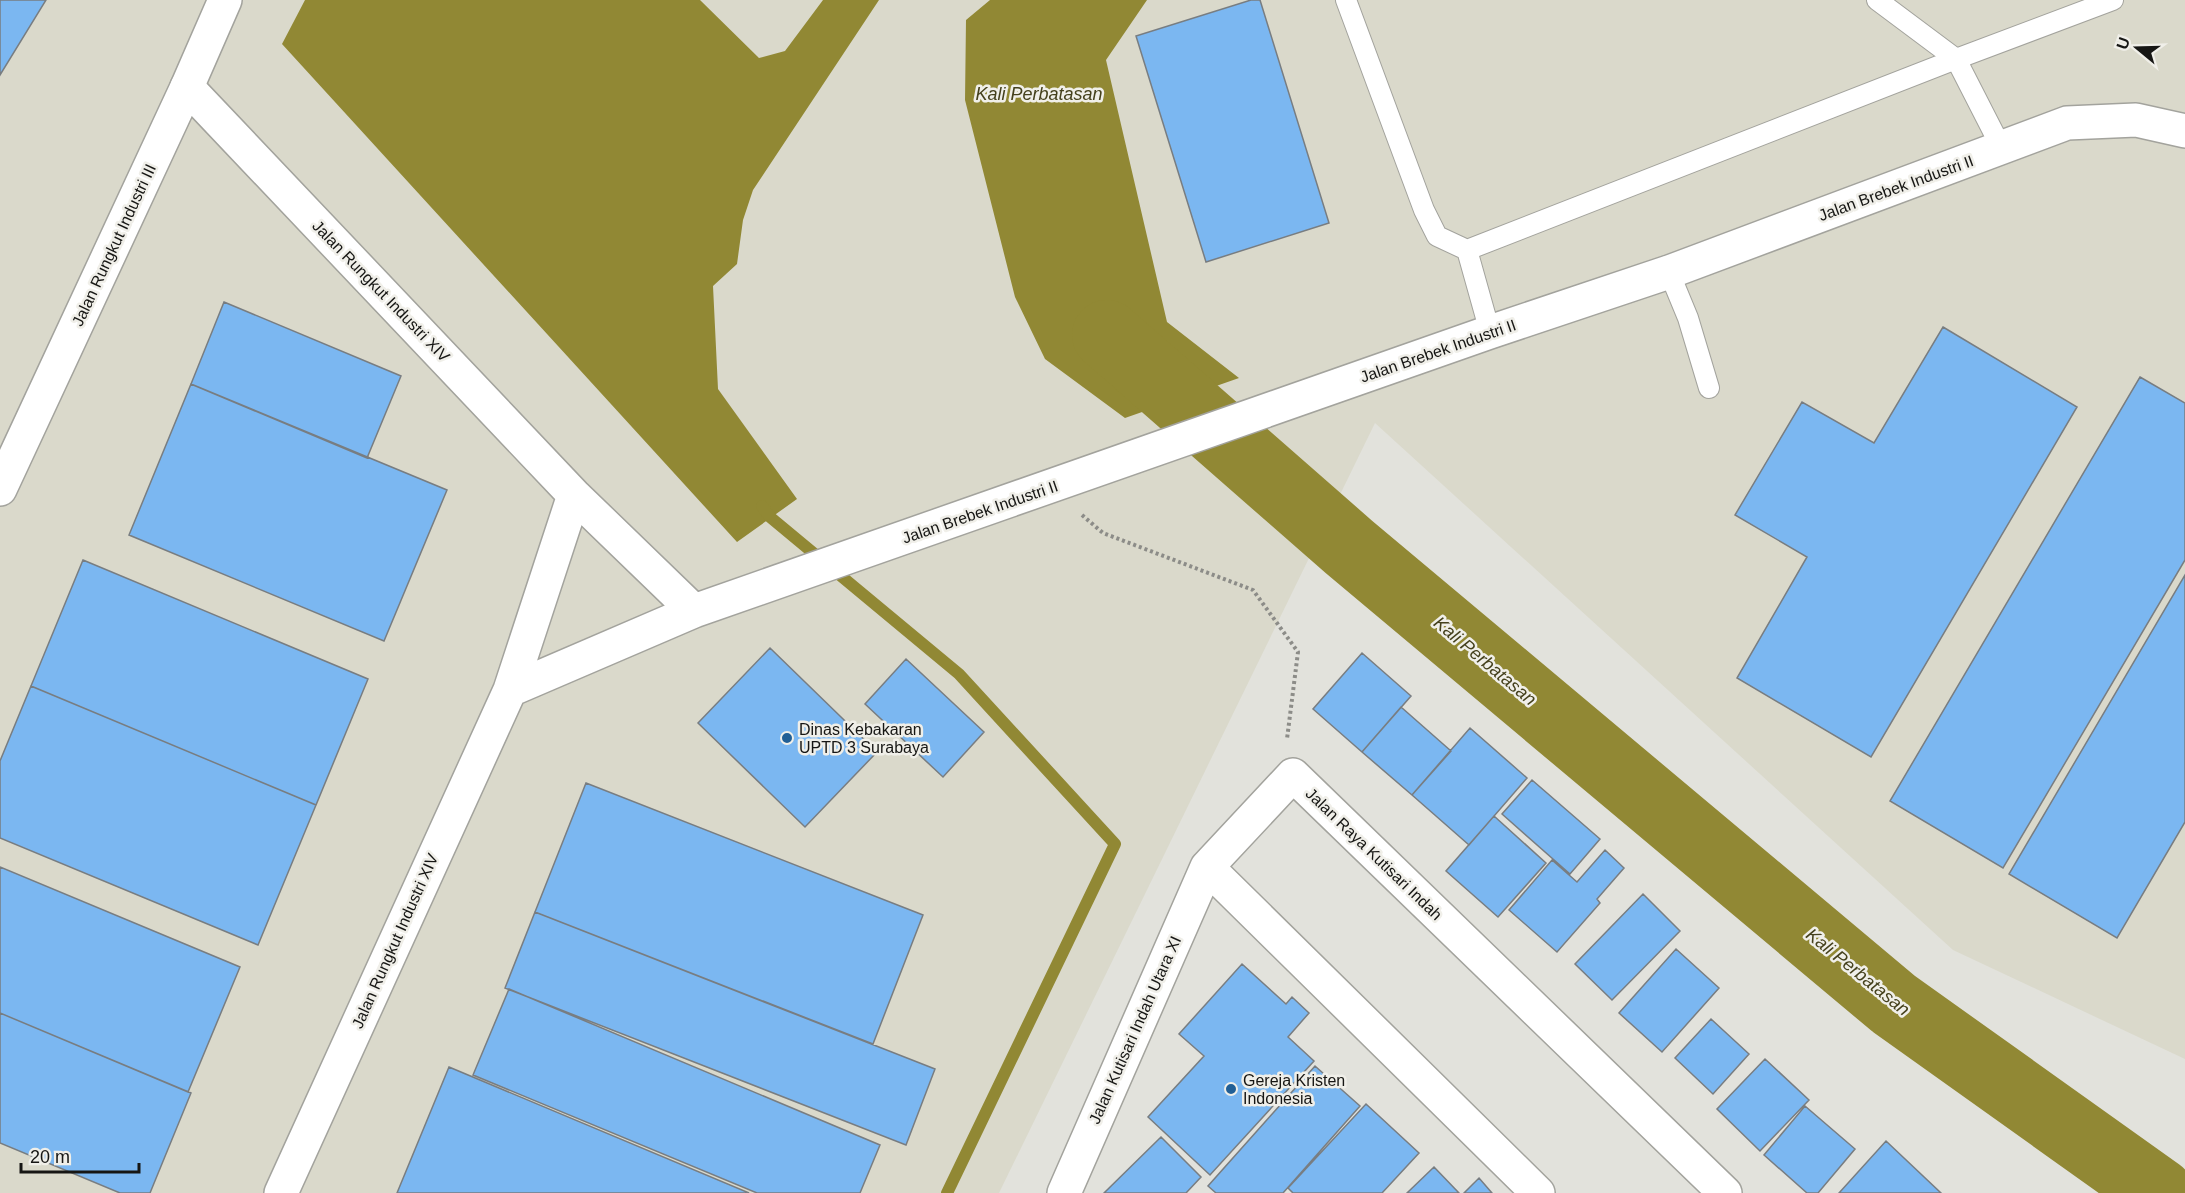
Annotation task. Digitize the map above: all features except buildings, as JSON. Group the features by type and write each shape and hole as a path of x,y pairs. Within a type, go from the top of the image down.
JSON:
{"street":[{"name":"Jalan Rungkut Industri III","path":"5,468 187,87 225,0"},
{"name":"Jalan Rungkut Industri XIV","path":"187,87 574,495 694,611"},
{"name":"Jalan Brebek Industri II","path":"694,611 1490,332 1669,272 2067,123 2136,120 2185,131"},
{"name":"Jalan Rungkut Industri XIV","path":"281,1193 510,690 574,495"},
{"path":"510,690 694,611"},
{"name":"Jalan Raya Kutisari Indah","path":"1207,867 1293,776 1725,1193"},
{"path":"1207,867 1538,1193"},
{"name":"Jalan Kutisari Indah Utara XI","path":"1064,1193 1207,867"}],"lane":[{"path":"1346,0 1424,210 1437,236 1467,250 2113,0"},
{"path":"1877,0 1956,59 2002,149"},
{"path":"1467,250 1490,332"},
{"path":"1669,272 1688,318 1709,388"}],"path":[{"path":"1049,487 1103,533 1253,590 1298,652 1285,749 1293,776"}],"shaded area":[{"path":"0,0 2185,0 2185,1059 1953,950 1375,423 999,1193 0,1193"}],"water":[{"path":"305,0 700,0 759,58 785,51 823,0 879,0 753,190 743,220 737,264 713,286 718,389 797,499 737,542 282,44"},
{"name":"Kali Perbatasan","path":"990,0 1147,0 1106,60 1167,322 1239,378 1125,418 1045,359 1015,297 965,100 966,20"}],"waterway":[{"name":"Kali Perbatasan","path":"1107,335 1349,547 1894,1004 2159,1193"},
{"path":"762,506 770,517 959,674 1115,844 947,1193"}],"place":[{"name":"Dinas Kebakaran UPTD 3 Surabaya","path":"787,738"},
{"name":"Gereja Kristen Indonesia","path":"1231,1089"}]}
